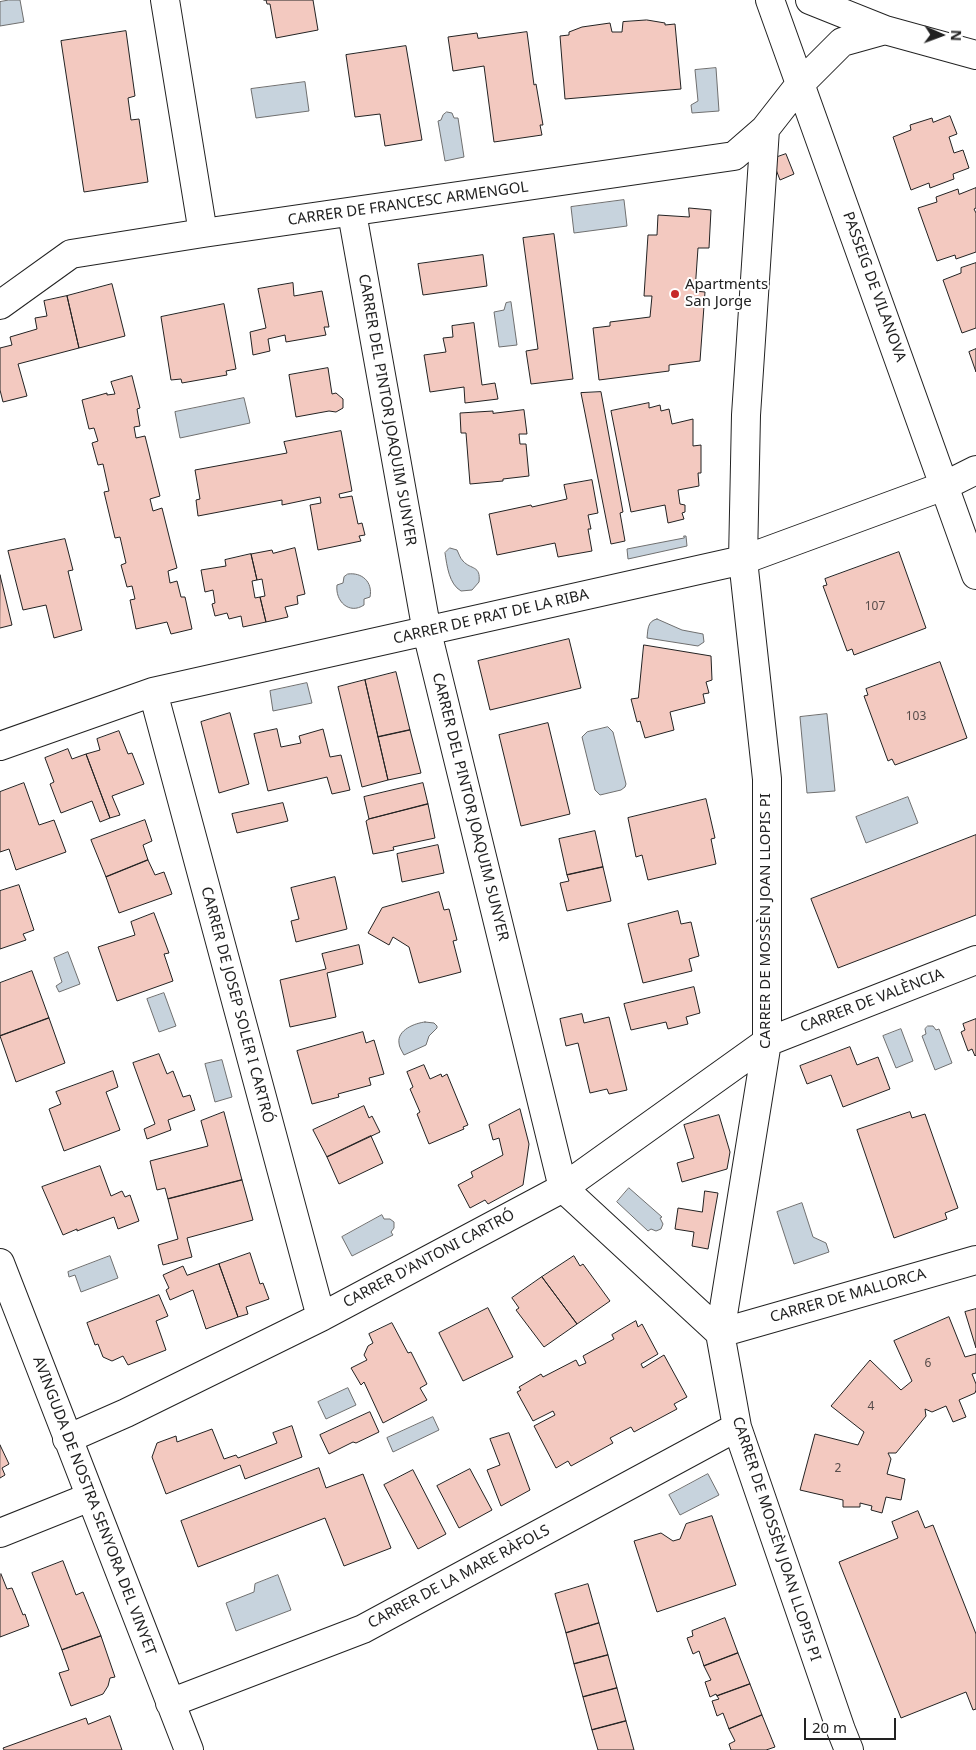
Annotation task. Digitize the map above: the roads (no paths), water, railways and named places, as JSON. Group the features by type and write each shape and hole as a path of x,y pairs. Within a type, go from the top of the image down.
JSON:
{"street":[{"path":"165,0 203,233"},
{"name":"PASSEIG DE VILANOVA","path":"770,0 976,575"},
{"path":"810,0 885,30 976,55"},
{"name":"CARRER DE FRANCESC ARMENGOL","path":"0,305 71,254 734,156 765,130 801,83 842,42 885,30"},
{"name":"CARRER DE MOSSÈN JOAN LLOPIS PI","path":"765,130 746,415 743,560 767,779 767,1042 720,1332 737,1427 840,1730 849,1750"},
{"name":"CARRER DEL PINTOR JOAQUIM SUNYER","path":"352,212 427,632 563,1188"},
{"name":"CARRER DE PRAT DE LA RIBA","path":"0,746 153,692 743,560 944,486 976,470"},
{"name":"CARRER DE JOSEP SOLER I CARTRÓ","path":"153,692 321,1317"},
{"name":"CARRER DE VALÈNCIA","path":"767,1042 976,960"},
{"name":"CARRER D'ANTONI CARTRÓ","path":"67,1439 126,1413 321,1317 563,1188 767,1042"},
{"path":"563,1188 720,1332"},
{"name":"CARRER DE MALLORCA","path":"720,1332 976,1260"},
{"name":"AVINGUDA DE NOSTRA SENYORA DEL VINYET","path":"0,1262 189,1750"},
{"name":"CARRER DE LA MARE RÀFOLS","path":"170,1703 363,1628 737,1427"},
{"path":"0,1533 90,1497"}],"place":[{"name":"Apartments San Jorge","path":"675,294"}]}
